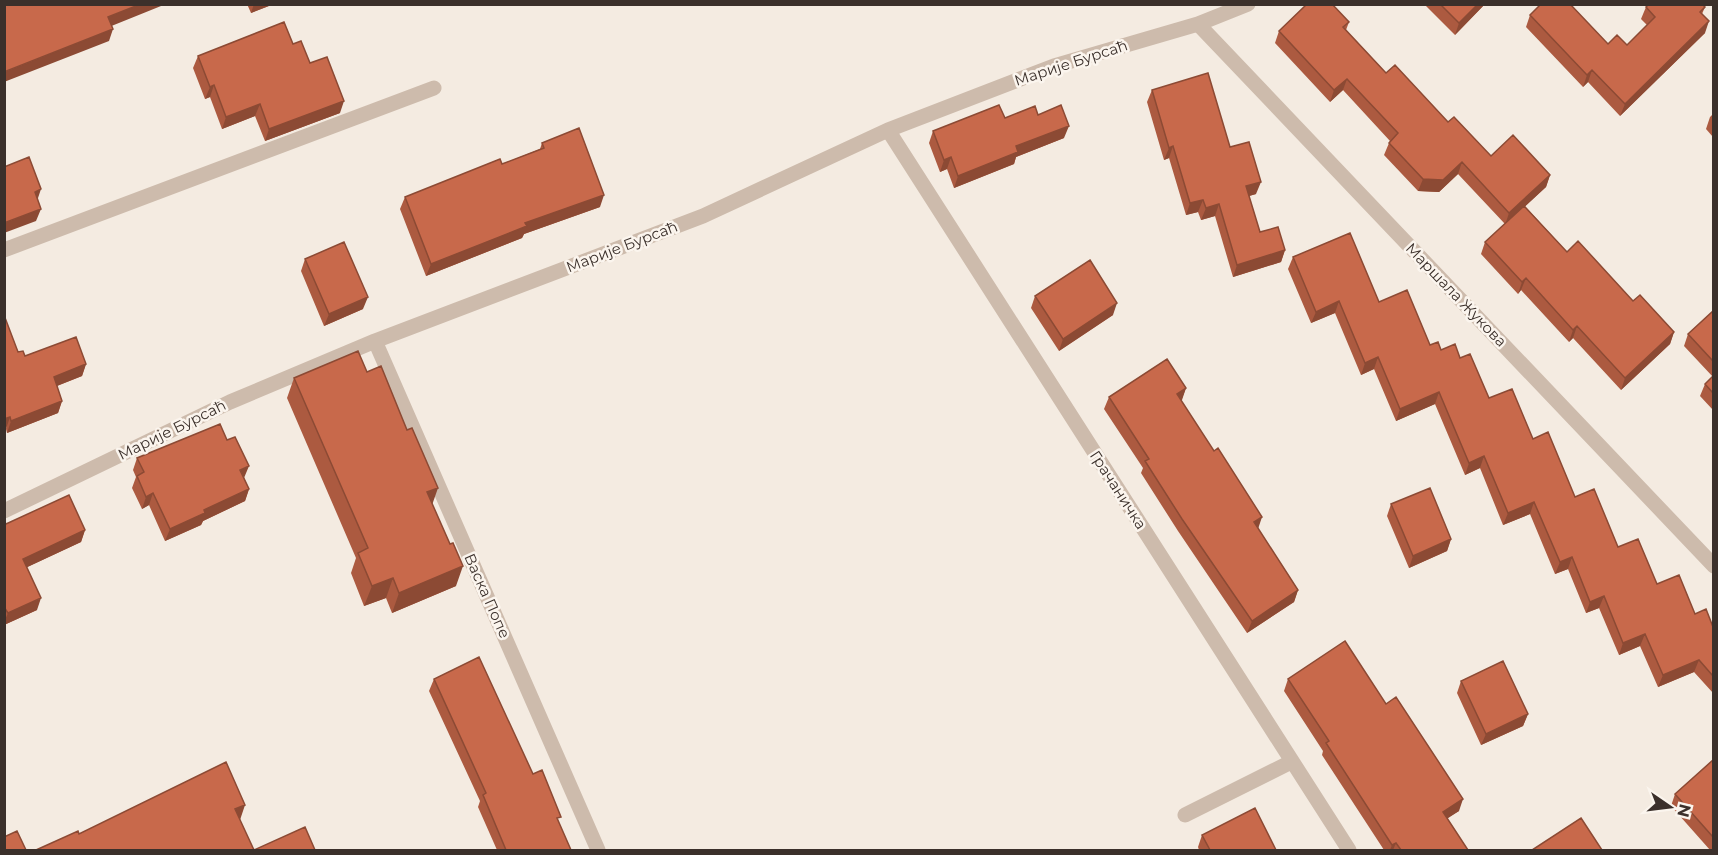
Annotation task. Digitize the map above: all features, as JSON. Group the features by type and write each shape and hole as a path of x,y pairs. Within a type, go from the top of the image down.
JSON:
{"street":[{"name":"Марије Бурсаћ","path":"4,511 230,402 375,341 703,216 888,130 1054,66 1198,24 1248,4"},
{"name":"Маршала Жукова","path":"1198,24 1713,566"},
{"path":"4,250 434,88"},
{"name":"Грачаничка","path":"888,130 1291,762 1350,850"},
{"name":"Васка Попе","path":"375,341 598,850"},
{"path":"1185,815 1291,762"}],"building":[{"path":"4,4 141,4 108,17 113,29 4,72"},
{"path":"1307,4 1332,4 1349,22 1343,27 1386,73 1395,65 1448,122 1454,117 1491,156 1513,135 1550,175 1509,213 1462,162 1443,180 1423,179 1389,143 1398,133 1347,79 1334,90 1279,31"},
{"path":"1440,4 1478,4 1459,23"},
{"path":"1541,4 1570,4 1608,44 1617,35 1627,45 1655,17 1646,7 1649,4 1702,4 1705,7 1700,12 1709,21 1625,104 1592,70 1587,75 1530,15"},
{"path":"284,22 293,44 301,41 310,63 327,57 344,101 269,129 260,104 226,117 214,85 210,87 198,56"},
{"path":"1208,73 1230,147 1249,142 1261,182 1246,186 1260,232 1278,227 1285,250 1237,265 1219,204 1206,208 1203,200 1190,203 1173,146 1169,148 1152,90"},
{"path":"999,105 1005,118 1035,106 1038,115 1061,105 1069,126 1016,146 1018,152 958,176 951,157 944,160 933,131"},
{"path":"579,128 604,195 525,223 527,226 431,264 405,197 500,159 502,164 544,148 542,143"},
{"path":"29,157 41,189 35,192 41,209 4,223 4,167"},
{"path":"1524,206 1567,252 1578,241 1633,301 1640,295 1674,332 1625,378 1577,326 1573,330 1526,278 1522,282 1485,242"},
{"path":"1350,233 1379,302 1407,290 1430,345 1438,342 1441,350 1455,344 1460,358 1470,354 1489,398 1512,389 1533,439 1548,432 1575,497 1594,489 1618,547 1638,539 1657,584 1679,575 1695,614 1706,609 1713,627 1713,676 1699,660 1663,675 1645,634 1623,643 1604,596 1590,602 1572,557 1560,562 1534,502 1508,513 1484,456 1469,463 1439,392 1400,409 1378,357 1365,363 1339,301 1316,312 1293,257"},
{"path":"344,242 368,297 329,314 305,259"},
{"path":"1090,260 1117,303 1063,339 1035,296"},
{"path":"1713,311 1713,361 1688,334"},
{"path":"4,315 18,352 23,351 25,356 76,337 86,364 54,377 62,401 11,421 10,417 4,419"},
{"path":"358,351 367,372 381,366 407,430 412,428 438,488 427,492 450,544 453,543 463,566 399,593 393,578 372,586 358,553 368,548 294,378"},
{"path":"1167,359 1186,388 1177,394 1214,451 1218,448 1262,517 1254,522 1298,590 1252,621 1182,519 1145,461 1149,459 1109,397"},
{"path":"1713,376 1713,393 1705,384"},
{"path":"220,424 227,440 235,437 249,466 240,470 249,489 170,529 153,493 146,497 137,476 144,472 137,458"},
{"path":"1430,488 1451,539 1413,556 1391,504"},
{"path":"69,495 85,530 23,559 41,598 8,613 4,607 4,520 6,524"},
{"path":"1345,641 1386,704 1396,697 1463,799 1443,812 1468,850 1401,850 1396,843 1392,845 1326,743 1329,741 1288,679"},
{"path":"479,657 533,774 542,770 561,817 557,818 571,850 506,850 483,795 486,793 434,679"},
{"path":"1503,661 1528,714 1486,734 1461,681"},
{"path":"1713,760 1713,837 1675,794"},
{"path":"226,762 245,805 235,809 254,850 36,850 78,831 79,834"},
{"path":"1255,808 1276,850 1210,850 1202,835"},
{"path":"1581,818 1602,850 1532,850"},
{"path":"305,827 315,850 254,850"},
{"path":"17,831 26,850 4,850 4,837"}]}
